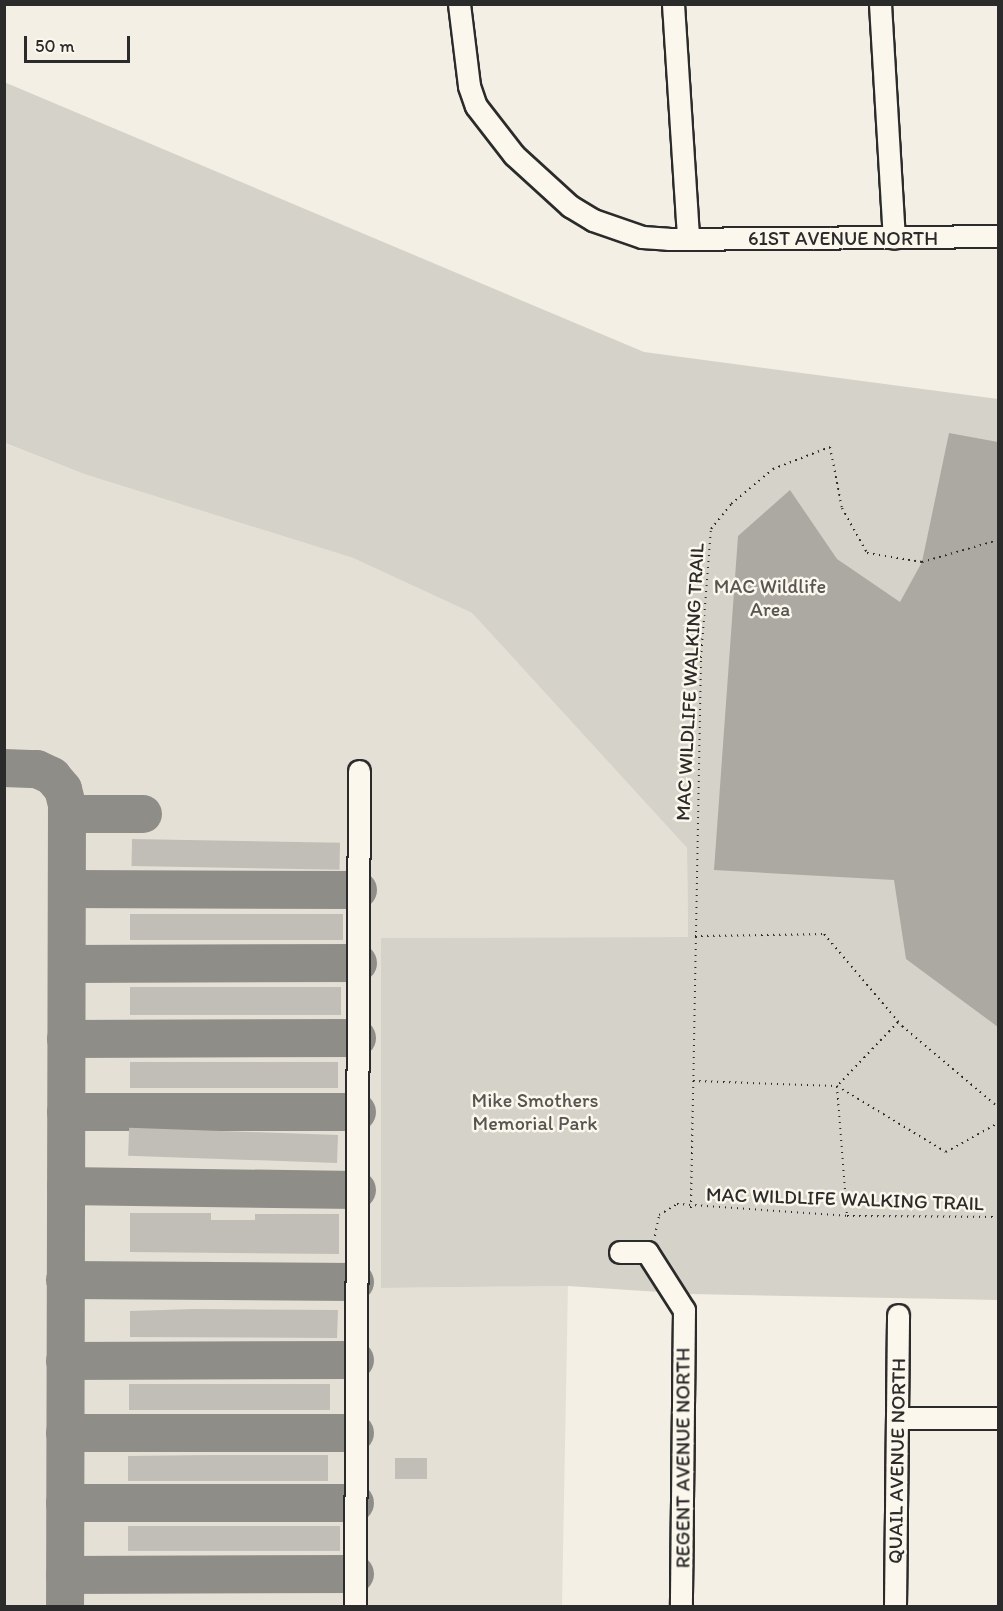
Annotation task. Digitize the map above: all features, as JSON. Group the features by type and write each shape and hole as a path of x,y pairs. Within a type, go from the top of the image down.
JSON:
{"street":[{"name":"61ST AVENUE NORTH","path":"459,4 469,86 476,106 514,155 570,206 593,220 642,237 688,239 999,236"},
{"path":"673,4 688,239"},
{"path":"880,4 894,238"},
{"path":"355,1606 359,771"},
{"path":"620,1252 647,1252"},
{"name":"REGENT AVENUE NORTH","path":"647,1252 684,1310 681,1606"},
{"name":"QUAIL AVENUE NORTH","path":"895,1606 898,1315"},
{"path":"898,1418 999,1418"}],"path":[{"name":"MAC WILDLIFE WALKING TRAIL","path":"691,1208 701,658 711,529 731,504 773,469 830,447 842,508 867,553 922,562 999,540"},
{"path":"695,936 824,934 898,1022 999,1107"},
{"path":"847,1216 837,1086 898,1022"},
{"path":"693,1081 837,1086 946,1152 999,1123"},
{"name":"MAC WILDLIFE WALKING TRAIL","path":"647,1252 659,1215 677,1204 691,1208 847,1216 999,1216"}],"shaded area":[{"path":"949,433 998,442 998,1027 906,959 894,880 714,870 738,536 790,490 837,559 900,602 922,562"},
{"path":"4,443 84,474 353,558 472,613 687,848 688,937 382,938 382,1288 568,1286 562,1606 5,1606"}],"green space":[{"name":"MAC Wildlife Area","path":"4,82 644,352 998,399 998,1300 690,1294 568,1286 381,1288 381,938 688,937 687,848 472,613 353,558 84,474 5,443"}],"building":[{"path":"132,839 340,843 339,870 132,866"},
{"path":"130,914 343,914 343,940 130,940"},
{"path":"130,987 341,987 341,1015 130,1015"},
{"path":"130,1062 338,1062 338,1088 130,1088"},
{"path":"129,1128 338,1135 337,1163 128,1156"},
{"path":"130,1213 211,1213 211,1220 255,1220 255,1214 339,1214 339,1254 130,1252"},
{"path":"338,1310 337,1338 130,1337 130,1311"},
{"path":"129,1384 330,1384 330,1410 129,1410"},
{"path":"328,1455 328,1481 128,1481 128,1456"},
{"path":"395,1458 427,1458 427,1479 395,1479"},
{"path":"128,1526 340,1526 340,1551 128,1551"}],"taxiway":[{"path":"4,768 37,769 52,776 63,789 67,805 65,1606"},
{"path":"67,814 143,814"},
{"path":"67,889 358,890"},
{"path":"67,964 358,963"},
{"path":"66,1039 357,1038"},
{"path":"66,1112 357,1112"},
{"path":"66,1186 357,1190"},
{"path":"65,1280 355,1282"},
{"path":"65,1361 355,1360"},
{"path":"65,1433 355,1433"},
{"path":"65,1503 355,1503"},
{"path":"65,1575 355,1574"}],"park label":[{"name":"Mike Smothers Memorial Park","path":"535,1112"}]}
